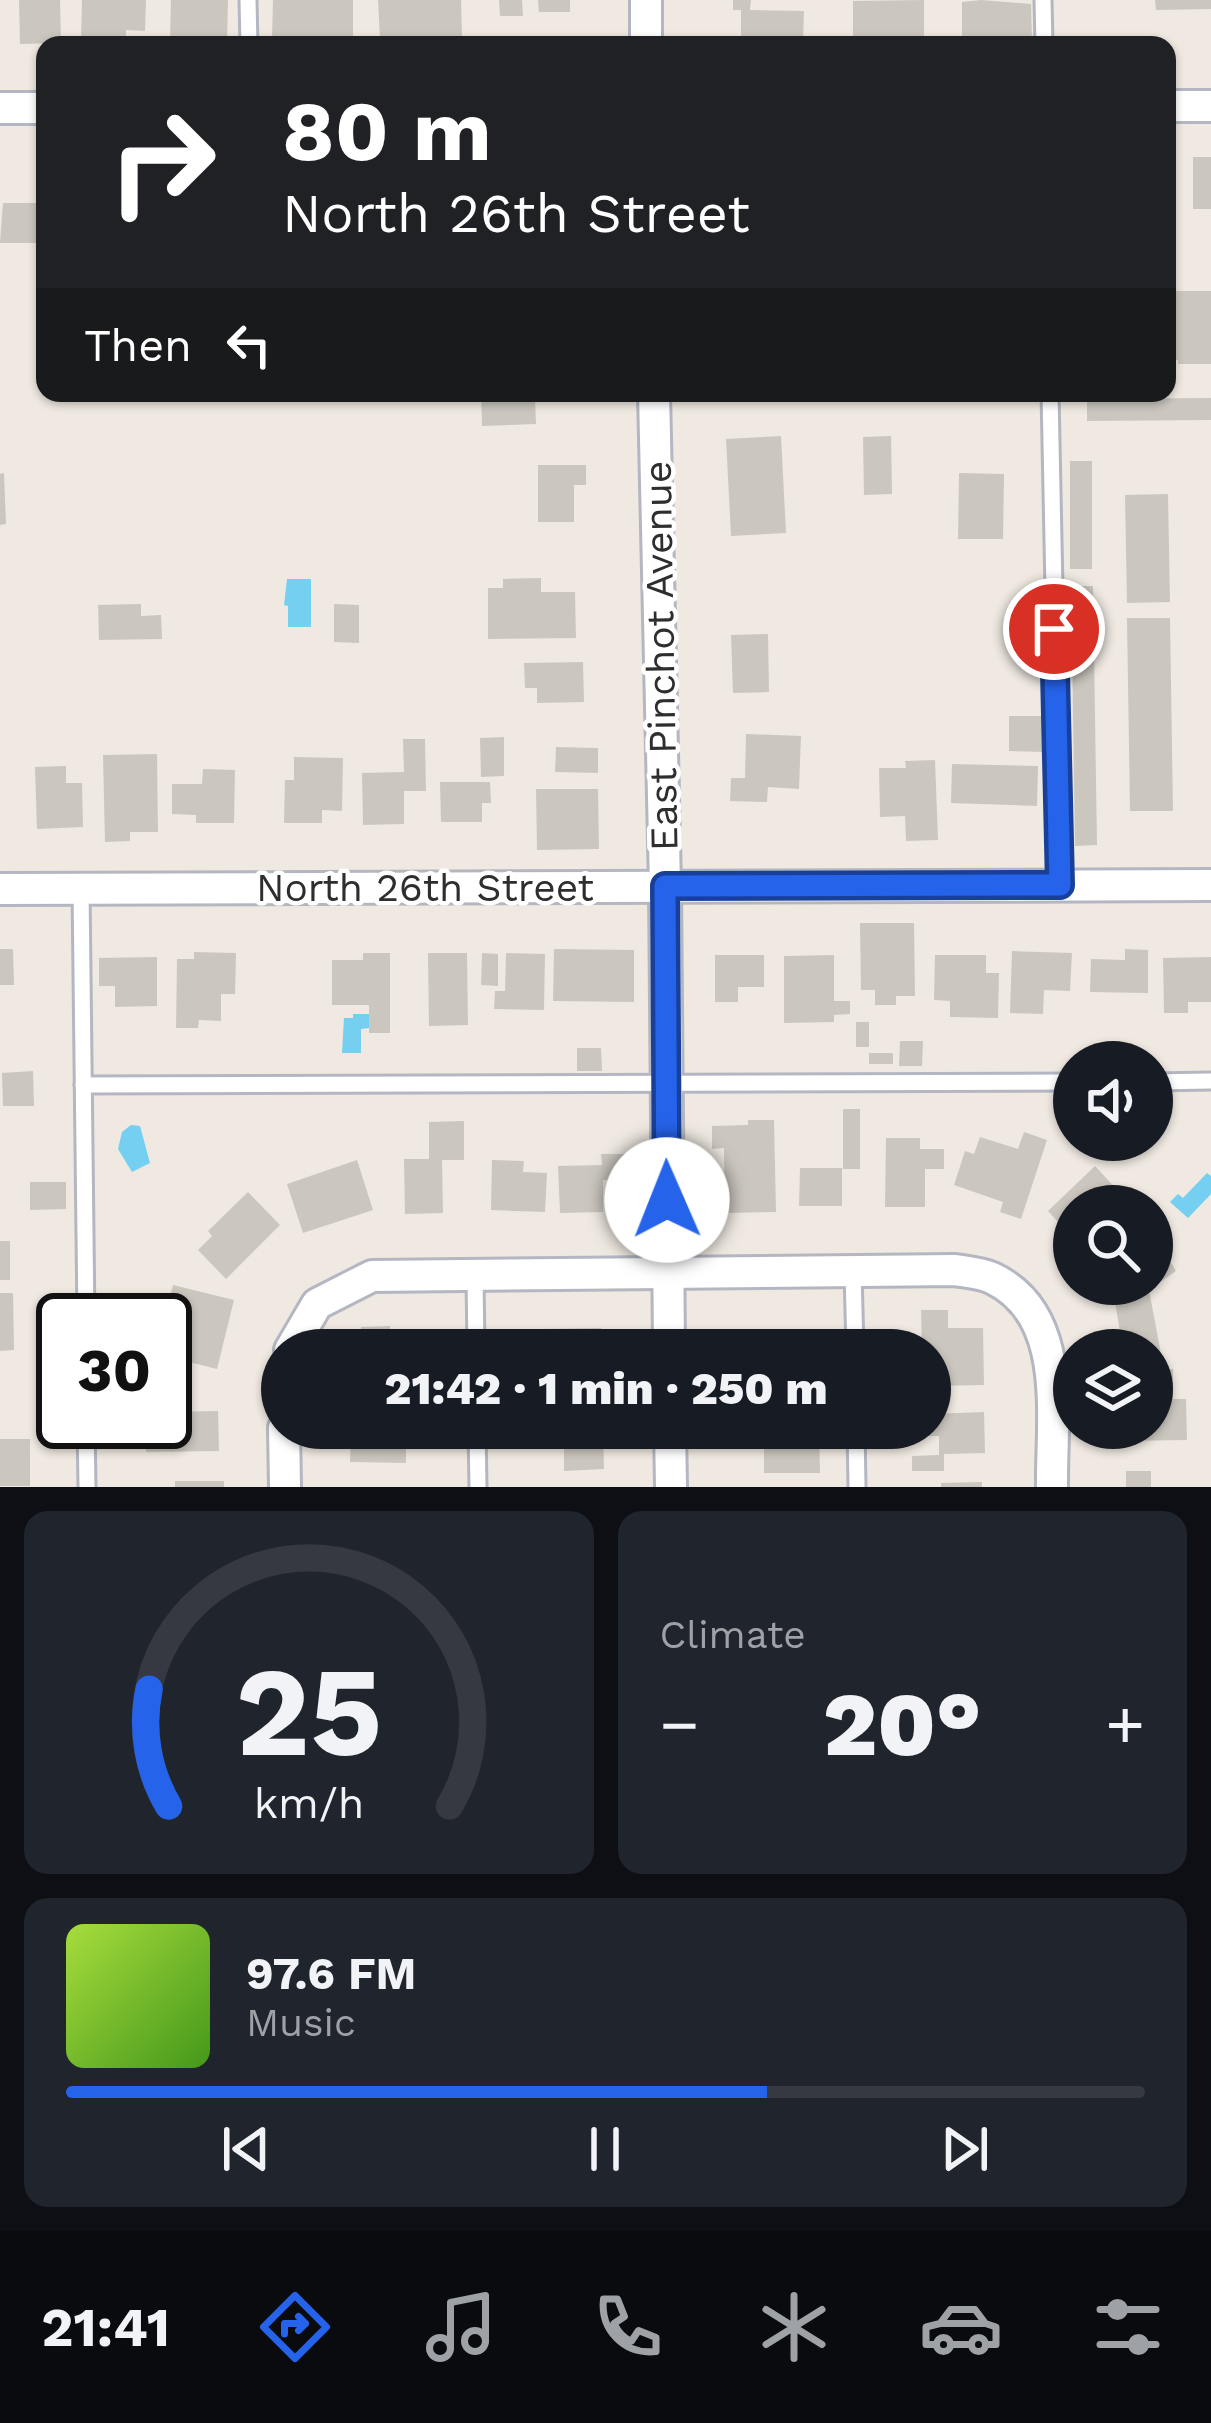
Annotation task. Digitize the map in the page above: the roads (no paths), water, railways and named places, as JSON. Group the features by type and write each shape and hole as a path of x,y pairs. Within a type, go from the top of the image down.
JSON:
{"street":[{"path":"646,0 646,36"},
{"path":"1176,106 1211,106"},
{"path":"0,108 36,108"},
{"name":"East Pinchot Avenue","path":"654,402 669,1329"},
{"name":"North 26th Street","path":"0,889 1211,884"},
{"path":"302,1329 317,1304 372,1276 955,1270 990,1277 1016,1294 1044,1334 1050,1359 1052,1487"},
{"path":"284,1449 285,1487"},
{"path":"670,1449 671,1487"}],"lane":[{"path":"248,0 249,36"},
{"path":"1043,0 1044,36"},
{"path":"1050,402 1060,885"},
{"path":"81,888 86,1293"},
{"path":"83,1084 1053,1082"},
{"path":"1173,1082 1211,1082"},
{"path":"854,1271 855,1329"},
{"path":"475,1278 476,1329"},
{"path":"86,1449 87,1487"},
{"path":"477,1449 478,1487"},
{"path":"856,1449 857,1487"}],"water":[{"path":"287,579 311,579 311,627 288,627"},
{"path":"353,1014 369,1014 369,1028 361,1029 361,1053 342,1053 344,1018 353,1018"},
{"path":"131,1125 140,1126 150,1163 132,1172 118,1149 122,1132"},
{"path":"1207,1173 1211,1176 1211,1194 1188,1218 1173,1205 1178,1194 1183,1198"}]}
